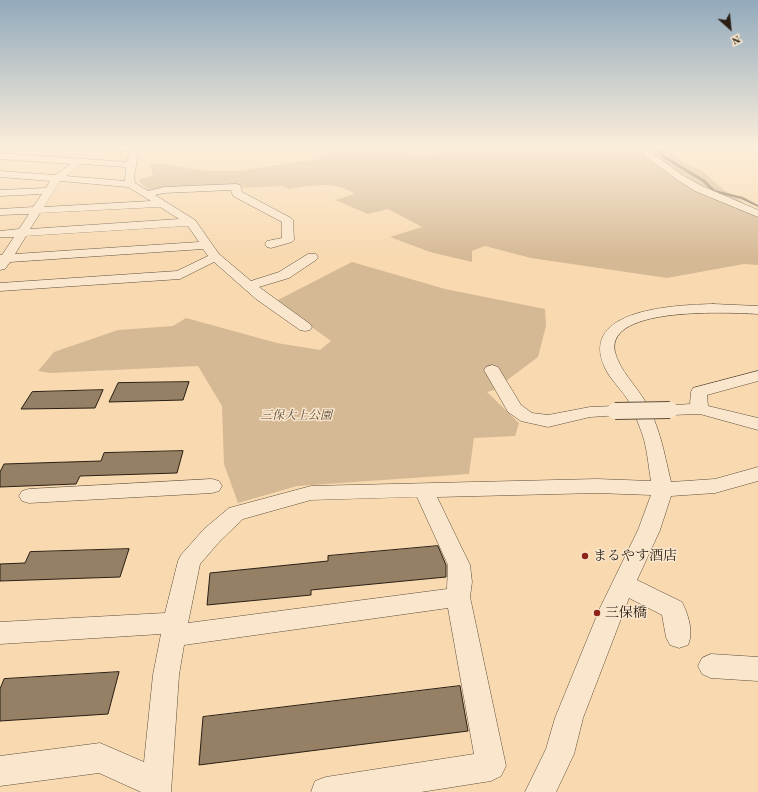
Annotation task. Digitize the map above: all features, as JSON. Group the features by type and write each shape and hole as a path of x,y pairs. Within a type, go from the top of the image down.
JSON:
{"street":[{"path":"2,262 52,184"},
{"path":"87,208 99,184"},
{"path":"130,184 191,222 211,251 261,296 305,327"},
{"path":"690,184 718,198 758,214"},
{"path":"146,194 177,189 236,187 237,194 287,220 288,240 271,244"},
{"path":"0,193 47,191"},
{"path":"0,212 162,204"},
{"path":"0,234 191,222"},
{"path":"2,262 211,251"},
{"path":"0,287 180,276 211,251"},
{"path":"249,286 284,274 312,257"},
{"path":"540,792 559,754 569,718 623,584 649,530 662,489 650,429 636,400 613,368 607,350 609,339 614,330 624,324 641,317 669,310 707,308 758,310"},
{"path":"492,370 514,408 527,417 548,421 590,412 700,408 758,424"},
{"path":"700,408 698,403 699,392 758,376"},
{"path":"0,772 100,758 157,788 166,675 189,561 212,534 236,513 311,494 597,486 662,489 715,486 758,474"},
{"path":"29,496 212,486"},
{"path":"326,792 491,766 458,597 460,582 459,565 424,490"},
{"path":"623,584 673,609 679,637"},
{"path":"0,633 174,630 458,597"},
{"path":"711,666 758,669"}],"green space":[{"path":"142,184 717,184 758,212 758,265 744,264 667,278 531,258 485,246 472,251 472,262 430,252 390,237 422,227 388,209 368,214 335,200 355,194 331,185 289,189 282,186 242,188 241,185 149,191"},
{"name":"三保大上公園","path":"352,262 445,289 545,309 546,326 538,357 494,390 487,392 519,423 515,436 474,438 469,474 297,486 238,503 224,464 222,406 198,366 50,373 38,371 54,352 118,330 173,326 186,318 277,343 320,350 331,341 276,301"}],"building":[{"path":"189,382 183,400 109,402 118,383"},
{"path":"103,390 95,408 21,409 32,392"},
{"path":"183,451 177,473 80,476 76,484 0,487 0,472 4,464 101,461 104,453"},
{"path":"438,546 446,565 446,577 311,590 311,595 207,605 210,573 328,561 328,556"},
{"path":"129,549 120,577 0,581 0,564 25,563 30,552"},
{"path":"119,672 108,714 0,721 0,689 4,679"},
{"path":"460,686 468,731 199,765 203,717"}],"waterway":[{"path":"707,184 714,191 742,198 758,206"}],"place":[{"name":"まるやす酒店","path":"585,556"},
{"name":"三保橋","path":"597,613"}]}
